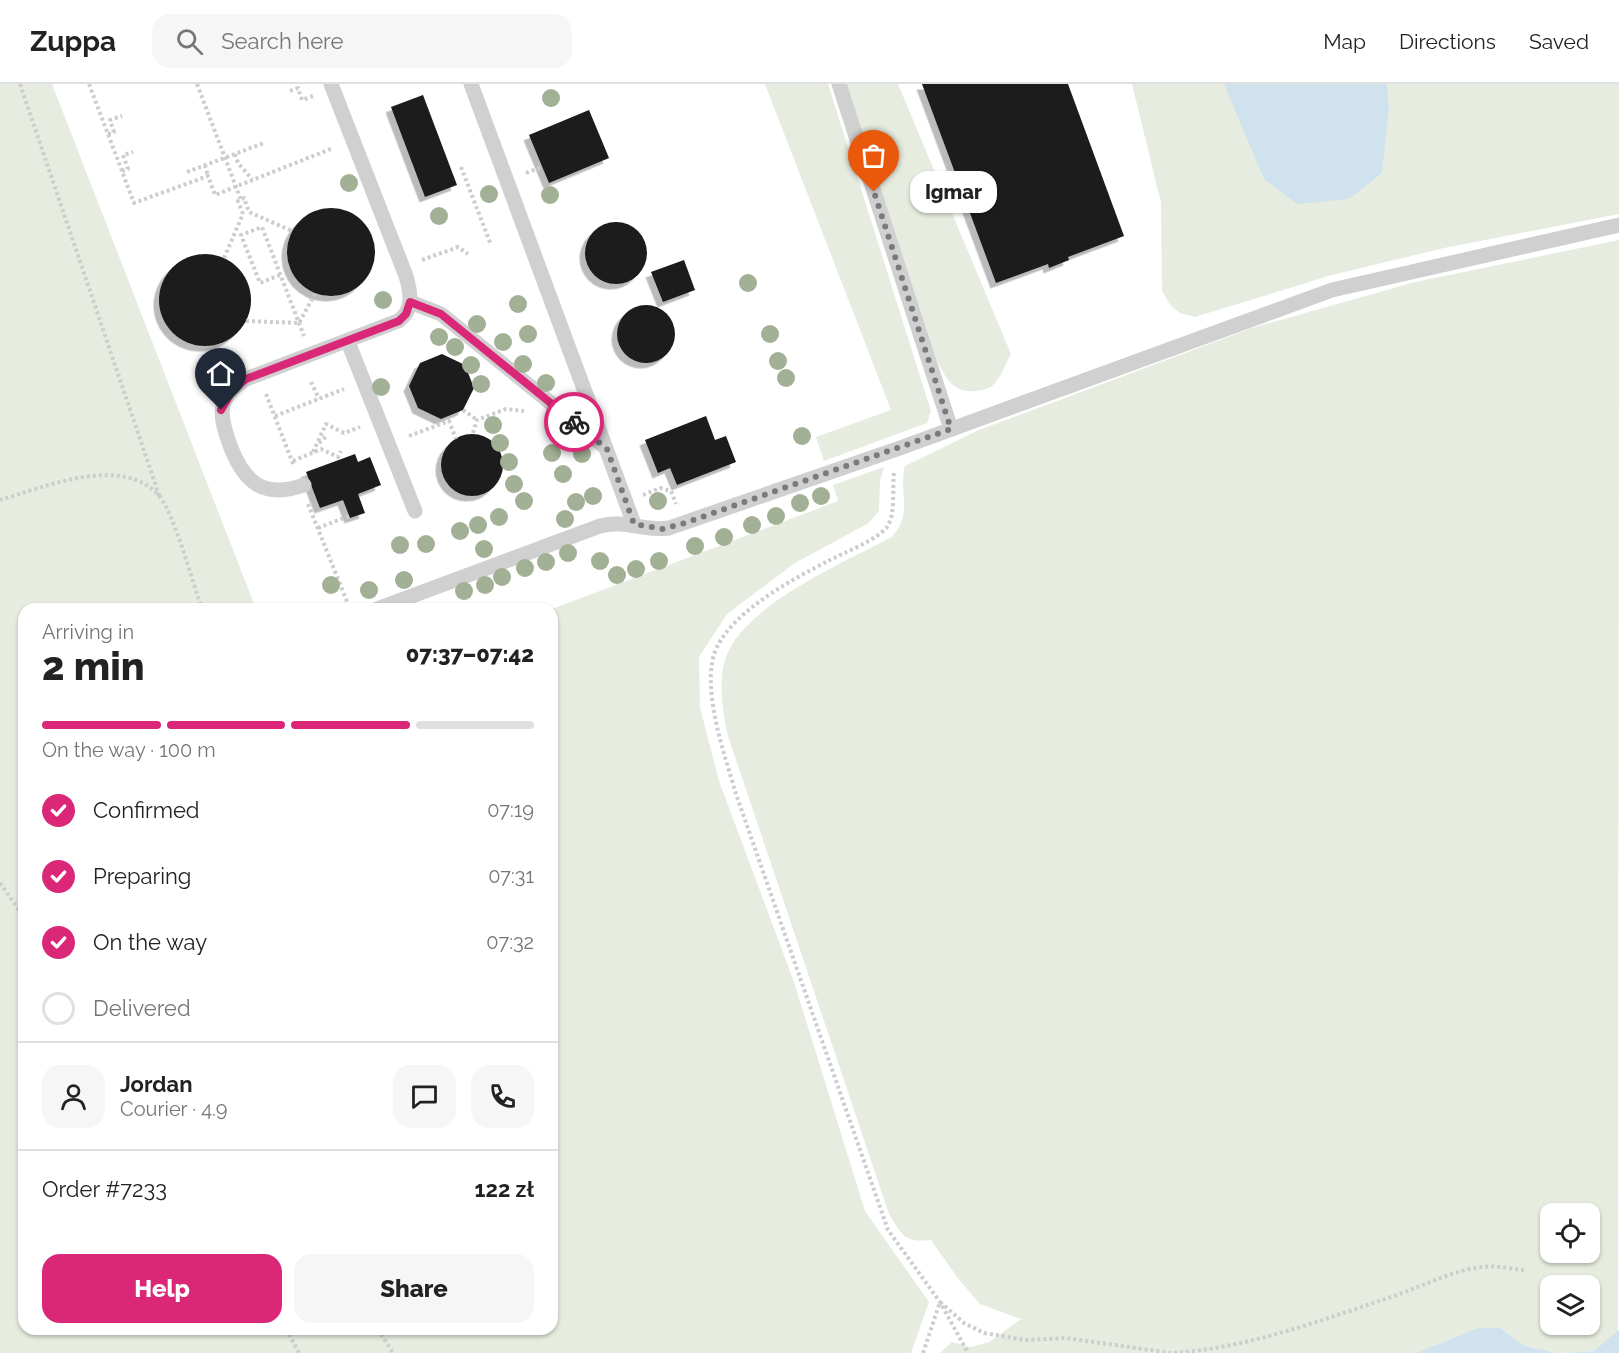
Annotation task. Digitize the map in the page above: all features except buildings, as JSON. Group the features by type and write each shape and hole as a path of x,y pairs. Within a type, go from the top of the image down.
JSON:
{"lane":[{"path":"304,485 284,490 269,489 250,481 237,463 222,424 221,410 233,389 246,379 399,321 406,314 410,302 406,276 331,84"},
{"path":"471,84 634,524"},
{"path":"839,84 951,429"},
{"path":"393,603 611,523 634,524 658,529 669,528 900,448 1332,290 1619,225"},
{"path":"410,302 441,314 607,449"},
{"path":"348,342 415,511"}],"path":[{"path":"20,84 160,498 173,526 200,603"},
{"path":"89,84 134,203 208,176"},
{"path":"197,84 241,200 238,201 243,214 224,258"},
{"path":"290,92 298,88 302,100"},
{"path":"108,134 114,132 110,120 122,116"},
{"path":"187,172 264,143"},
{"path":"205,166 215,195 334,147"},
{"path":"122,171 128,169 123,155 133,152"},
{"path":"235,154 252,179"},
{"path":"461,167 491,245"},
{"path":"518,175 542,167"},
{"path":"241,200 244,198 249,212 292,231"},
{"path":"280,275 260,283 241,235 262,227 307,345"},
{"path":"435,255 458,247 468,254"},
{"path":"299,323 315,294"},
{"path":"246,321 299,323"},
{"path":"311,382 319,399"},
{"path":"275,416 351,387"},
{"path":"265,390 293,462 321,449 338,457 341,451"},
{"path":"477,420 506,409 549,413 554,406"},
{"path":"463,410 477,420"},
{"path":"406,437 447,419 456,439"},
{"path":"473,433 477,420"},
{"path":"313,452 326,424 344,433 362,426"},
{"path":"316,445 328,435"},
{"path":"900,448 894,471 892,508 887,526 873,537 789,581 743,616 717,646 712,664 715,721 736,794 888,1230 940,1302 968,1353"},
{"path":"0,500 75,479 111,475 136,479 160,498"},
{"path":"641,495 660,488 671,491 678,507"},
{"path":"313,515 348,603"},
{"path":"318,528 349,516"},
{"path":"0,883 18,908"},
{"path":"940,1302 964,1323 984,1333 1026,1340 1066,1338 1173,1353 1210,1350 1315,1322 1426,1286 1464,1269 1486,1266 1524,1270"},
{"path":"923,1353 940,1302"},
{"path":"289,1335 299,1353"},
{"path":"382,1335 393,1353"}],"shaded area":[{"path":"0,84 52,84 254,603 18,603 18,1335 558,1335 558,607 838,501 833,485 884,467 880,481 879,511 869,523 795,563 727,614 699,657 700,707 719,781 794,982 865,1211 929,1302 911,1353 0,1353"},
{"path":"765,84 828,84 931,411 927,423 824,461 816,437 891,410"},
{"path":"846,84 898,84 1011,354 999,378 988,388 976,391 961,390 950,382 939,365"},
{"path":"1132,84 1225,84 1389,106 1387,84 1619,84 1619,214 1444,248 1332,275 1195,317 1180,313 1171,306 1162,291 1161,203"},
{"path":"1619,240 1618,1332 1594,1351 1557,1353 1525,1346 1500,1328 1478,1328 1416,1353 940,1353 952,1342 971,1347 989,1342 1021,1319 980,1304 957,1277 931,1240 909,1239 897,1227 889,1214 727,733 723,706 723,669 735,640 772,604 823,573 892,537 899,528 904,510 905,466 979,430 1252,328 1415,282"}],"water":[{"path":"1224,84 1387,84 1389,106 1382,173 1349,199 1297,204 1264,179"},
{"path":"1478,1328 1500,1328 1525,1346 1557,1353 1416,1353"},
{"path":"1619,1330 1619,1353 1561,1353 1594,1351"}],"way so far":[{"path":"574,422 607,449 634,524 658,529 685,523 951,429 874,192"}],"place":[{"name":"Igmar","path":"874,192"}],"route":[{"path":"221,410 233,389 246,379 399,321 409,309 410,302 423,305 441,314 574,422"}]}
